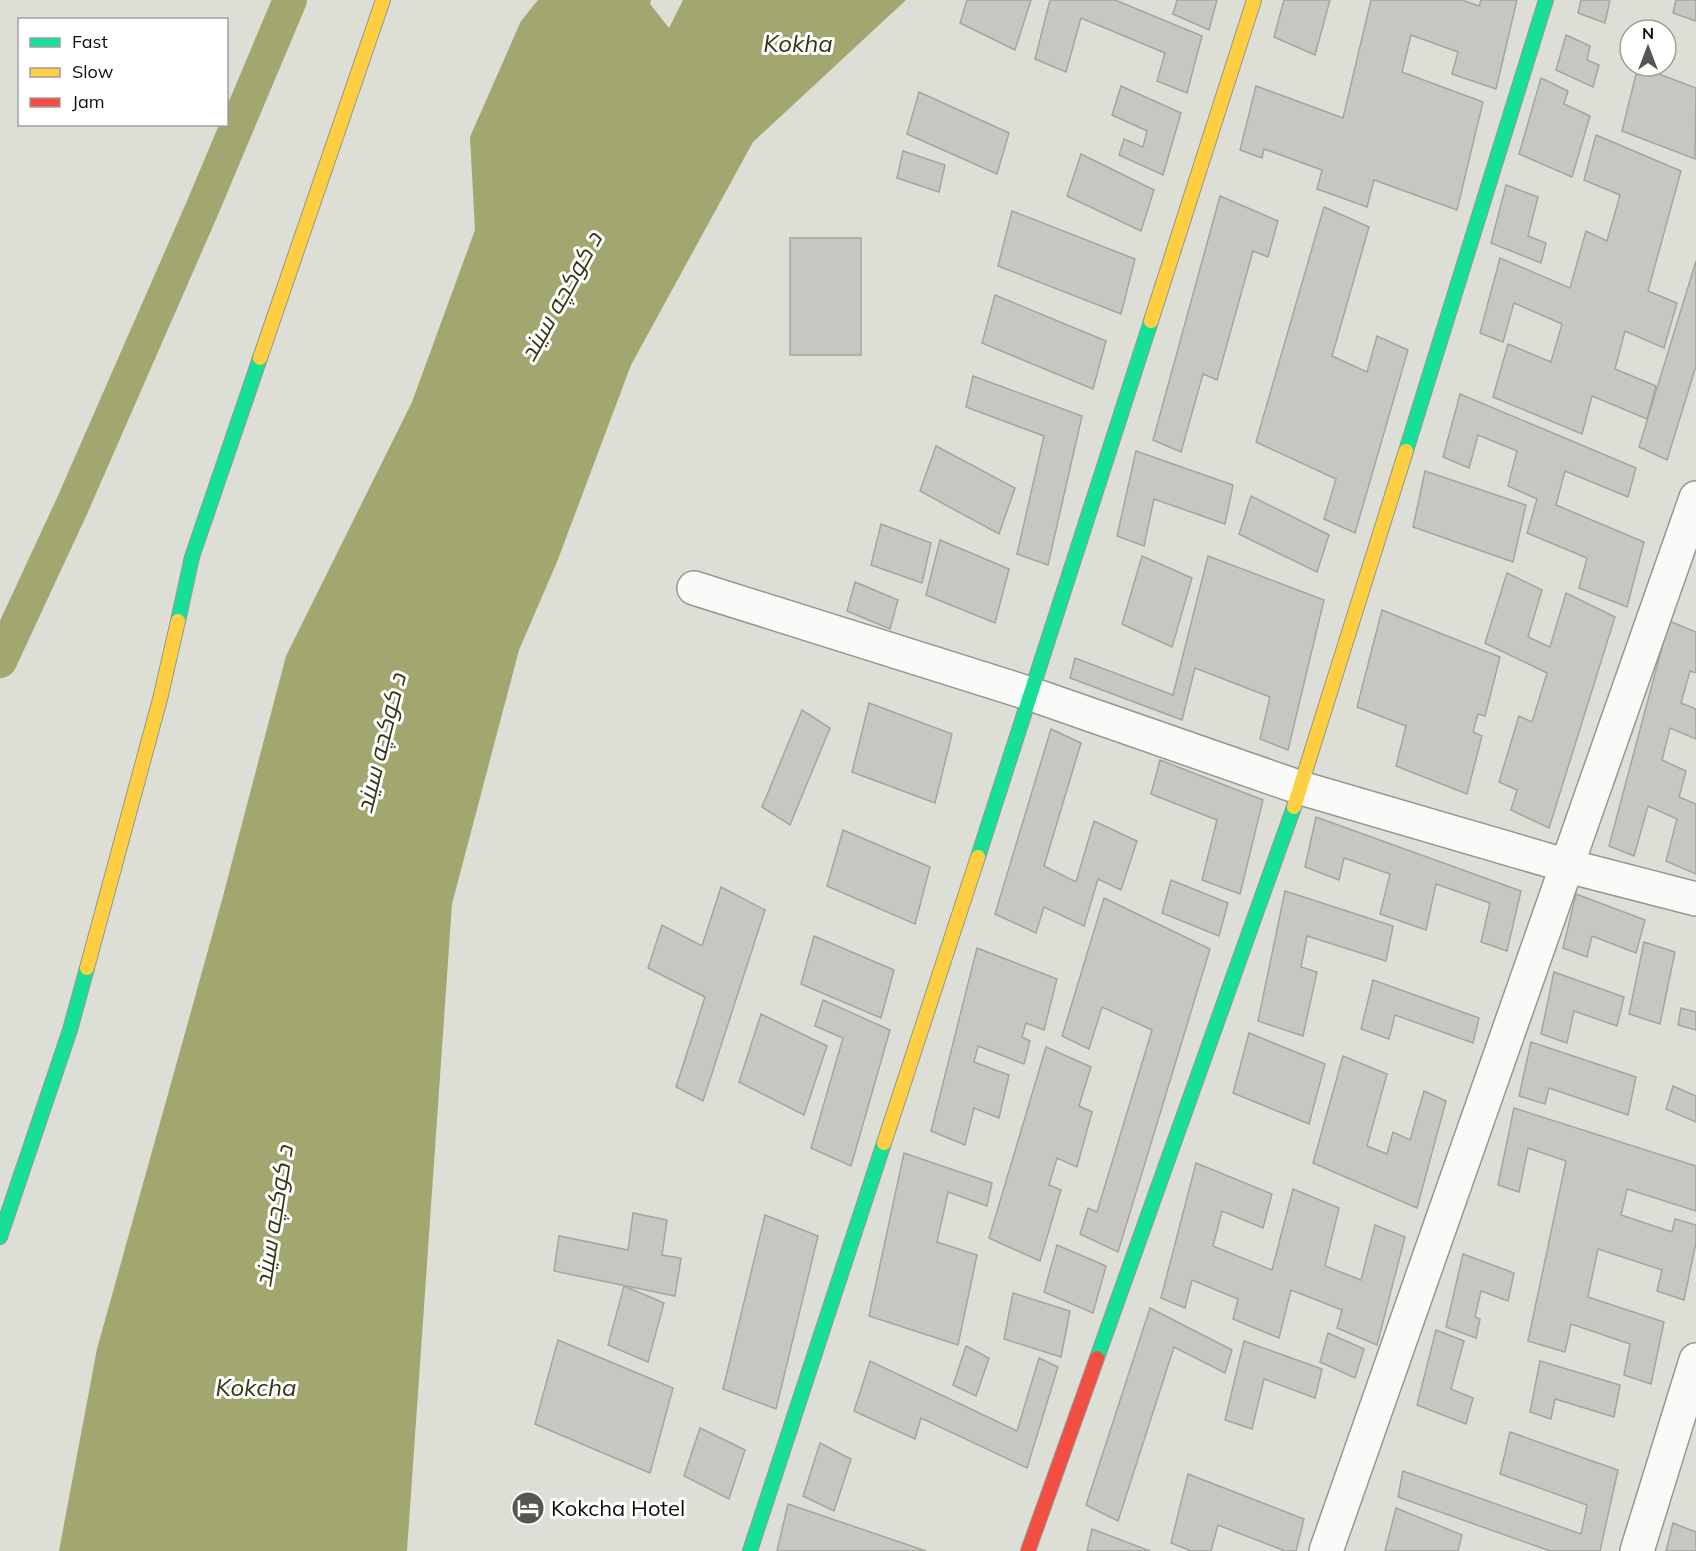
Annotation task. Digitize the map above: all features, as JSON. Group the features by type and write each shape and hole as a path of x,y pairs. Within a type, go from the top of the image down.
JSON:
{"street":[{"path":"0,1237 70,1030 160,699 192,557 383,0"},
{"path":"750,1551 1031,694 1254,0"},
{"path":"1028,1551 1301,788 1546,0"},
{"path":"1326,1551 1696,498"},
{"path":"694,588 1031,694 1301,788 1568,866 1696,899"},
{"path":"1637,1551 1696,1360"}],"water":[{"name":"Kokcha","path":"538,0 651,0 650,4 669,28 683,0 906,0 753,142 631,365 557,562 519,650 452,904 407,1551 59,1551 97,1349 222,900 286,656 412,402 475,230 470,137 521,21"}],"building":[{"path":"967,0 1031,0 1015,50 960,23"},
{"path":"1050,0 1115,0 1202,36 1187,93 1157,81 1165,53 1081,18 1066,72 1035,59"},
{"path":"1177,0 1217,0 1209,30 1173,14"},
{"path":"1284,0 1330,0 1315,55 1274,37"},
{"path":"1371,0 1462,0 1479,6 1481,0 1517,0 1496,89 1452,74 1458,52 1411,35 1402,72 1483,102 1457,210 1374,180 1367,207 1317,189 1322,170 1264,149 1262,158 1240,150 1256,86 1343,118"},
{"path":"1581,0 1610,0 1605,23 1578,13"},
{"path":"1676,0 1696,0 1696,21 1673,13"},
{"path":"1566,35 1590,46 1587,60 1599,65 1593,87 1556,70"},
{"path":"1541,78 1568,91 1564,104 1590,116 1572,177 1519,154"},
{"path":"1635,78 1670,78 1696,88 1695,159 1622,131"},
{"path":"1121,86 1181,113 1163,175 1119,155 1124,139 1143,147 1147,131 1112,115"},
{"path":"919,92 1009,133 997,174 907,134"},
{"path":"1596,135 1681,171 1648,291 1677,303 1664,348 1625,331 1615,369 1656,386 1647,419 1592,396 1582,434 1493,397 1508,344 1551,362 1562,324 1514,303 1503,342 1480,333 1500,258 1570,288 1586,231 1607,241 1620,195 1584,180"},
{"path":"903,151 945,165 939,192 897,178"},
{"path":"1081,154 1154,190 1141,231 1067,196"},
{"path":"1506,185 1538,197 1528,236 1546,243 1541,263 1491,243"},
{"path":"1220,196 1278,221 1268,257 1253,251 1217,380 1203,374 1181,452 1153,440"},
{"path":"1324,207 1369,227 1332,356 1367,372 1377,336 1408,350 1355,533 1324,519 1336,479 1256,442"},
{"path":"1012,211 1135,259 1121,314 998,266"},
{"path":"790,238 861,238 861,355 790,355"},
{"path":"1696,261 1696,366 1667,460 1639,447"},
{"path":"995,295 1106,341 1093,389 982,343"},
{"path":"973,376 1082,416 1048,565 1017,554 1044,436 966,407"},
{"path":"1460,394 1636,468 1628,497 1565,471 1556,505 1644,542 1627,607 1579,588 1587,558 1527,533 1537,499 1508,486 1517,451 1478,435 1469,468 1443,457"},
{"path":"936,446 1015,488 999,534 920,491"},
{"path":"1136,451 1233,485 1225,524 1154,499 1144,546 1117,536"},
{"path":"1425,471 1526,505 1513,562 1413,527"},
{"path":"1251,496 1329,535 1317,572 1239,534"},
{"path":"881,524 931,543 922,583 871,565"},
{"path":"940,540 1009,569 995,623 926,595"},
{"path":"1142,556 1192,578 1172,647 1122,624"},
{"path":"1208,556 1324,600 1288,750 1260,739 1270,697 1195,668 1182,720 1070,678 1075,658 1173,695"},
{"path":"1507,573 1542,590 1528,637 1550,647 1566,593 1615,617 1549,828 1511,810 1517,790 1499,782 1519,716 1532,722 1547,673 1485,643"},
{"path":"855,582 898,600 890,629 847,611"},
{"path":"1382,610 1500,657 1485,716 1478,714 1473,732 1482,736 1467,794 1396,766 1406,726 1357,707"},
{"path":"1669,621 1696,632 1696,673 1690,671 1681,703 1696,709 1696,739 1670,728 1662,760 1686,771 1679,797 1696,804 1696,874 1666,861 1677,819 1648,806 1634,856 1609,846"},
{"path":"869,703 952,734 935,803 852,772"},
{"path":"802,710 830,728 790,825 762,807"},
{"path":"1051,729 1081,743 1044,866 1076,882 1094,821 1137,841 1121,890 1098,879 1084,926 1044,907 1036,933 995,914"},
{"path":"1160,760 1263,800 1240,894 1202,880 1217,820 1151,794"},
{"path":"1316,817 1521,891 1507,951 1481,942 1490,903 1436,884 1426,930 1380,914 1390,874 1344,858 1339,880 1305,867"},
{"path":"843,830 930,867 915,924 827,886"},
{"path":"1171,880 1228,903 1219,936 1162,913"},
{"path":"721,887 765,910 703,1101 676,1087 705,997 648,968 662,925 702,946"},
{"path":"1285,891 1393,926 1386,961 1307,936 1301,967 1317,972 1303,1036 1258,1021"},
{"path":"1576,894 1645,920 1636,953 1592,936 1587,957 1563,948"},
{"path":"1104,898 1210,949 1118,1252 1080,1234 1088,1208 1097,1212 1152,1030 1102,1007 1089,1049 1062,1036"},
{"path":"814,936 894,970 881,1018 801,984"},
{"path":"1644,942 1675,952 1660,1024 1629,1014"},
{"path":"977,948 1057,979 1044,1030 1026,1023 1022,1037 1030,1041 1024,1064 978,1046 974,1062 1009,1075 999,1118 974,1108 965,1145 931,1131"},
{"path":"1554,972 1624,997 1617,1026 1574,1011 1567,1043 1541,1034"},
{"path":"1373,980 1479,1018 1473,1043 1395,1015 1389,1039 1361,1029"},
{"path":"823,1000 890,1030 851,1166 811,1148 843,1038 815,1026"},
{"path":"1681,1008 1696,1012 1696,1030 1678,1025"},
{"path":"761,1014 827,1046 804,1115 739,1082"},
{"path":"1249,1033 1325,1064 1309,1124 1233,1093"},
{"path":"1531,1042 1636,1077 1628,1115 1549,1088 1545,1104 1519,1096"},
{"path":"1046,1047 1091,1067 1079,1106 1092,1112 1077,1167 1057,1158 1049,1185 1061,1190 1040,1261 989,1238"},
{"path":"1343,1056 1387,1074 1367,1146 1387,1154 1393,1132 1410,1140 1424,1091 1446,1101 1417,1208 1313,1163"},
{"path":"1673,1086 1696,1096 1696,1122 1666,1109"},
{"path":"1514,1108 1696,1166 1696,1211 1627,1189 1621,1215 1672,1232 1675,1219 1696,1225 1696,1242 1684,1300 1657,1291 1662,1270 1598,1249 1588,1297 1664,1322 1651,1384 1624,1375 1630,1344 1571,1324 1565,1352 1528,1341 1566,1161 1528,1148 1519,1192 1498,1185"},
{"path":"904,1153 992,1183 987,1206 948,1192 937,1242 977,1255 958,1345 869,1316"},
{"path":"1196,1163 1272,1194 1263,1228 1222,1211 1213,1246 1272,1270 1293,1189 1339,1208 1325,1266 1361,1280 1375,1225 1405,1237 1377,1345 1337,1328 1342,1310 1291,1290 1279,1338 1233,1319 1238,1299 1192,1280 1185,1308 1161,1298"},
{"path":"633,1213 667,1220 662,1255 681,1258 675,1296 554,1271 559,1236 628,1250"},
{"path":"765,1215 818,1236 776,1409 723,1389"},
{"path":"1057,1245 1106,1266 1093,1313 1044,1292"},
{"path":"1463,1254 1514,1273 1508,1301 1481,1291 1475,1317 1480,1319 1476,1338 1446,1327"},
{"path":"624,1286 664,1303 648,1362 608,1345"},
{"path":"1013,1293 1070,1311 1061,1357 1004,1339"},
{"path":"1150,1308 1232,1350 1225,1373 1174,1347 1118,1521 1086,1505"},
{"path":"1436,1330 1464,1341 1451,1389 1473,1398 1466,1424 1417,1405"},
{"path":"1328,1333 1364,1349 1355,1378 1320,1362"},
{"path":"558,1340 673,1388 650,1473 535,1424"},
{"path":"1244,1341 1322,1369 1315,1398 1264,1379 1252,1429 1225,1420"},
{"path":"966,1346 989,1358 976,1396 953,1385"},
{"path":"1039,1358 1058,1367 1027,1468 921,1418 915,1439 854,1411 870,1361 1017,1431"},
{"path":"1540,1361 1620,1385 1614,1417 1555,1399 1551,1419 1530,1412"},
{"path":"700,1428 745,1450 729,1499 684,1476"},
{"path":"1510,1432 1618,1470 1600,1551 1550,1551 1398,1497 1403,1471 1581,1534 1587,1505 1500,1474"},
{"path":"820,1443 851,1459 834,1511 803,1496"},
{"path":"1188,1474 1304,1519 1296,1551 1285,1551 1218,1525 1211,1551 1191,1551 1171,1543"},
{"path":"788,1504 926,1551 777,1551"},
{"path":"1396,1508 1462,1535 1458,1551 1385,1551"},
{"path":"1673,1523 1696,1532 1696,1551 1666,1551"},
{"path":"1092,1529 1150,1551 1087,1551"}],"waterway":[{"path":"0,661 72,506 202,209 290,0"}],"traffic: fast":[{"path":"1406,451 1546,0"},
{"path":"978,857 1151,321"},
{"path":"178,621 192,557 260,358"},
{"path":"1097,1358 1294,807"},
{"path":"0,1237 70,1030 87,968"},
{"path":"750,1551 884,1143"}],"traffic: slow":[{"path":"260,358 383,0"},
{"path":"1151,321 1254,0"},
{"path":"1294,807 1406,451"},
{"path":"87,968 160,699 178,621"},
{"path":"884,1143 978,857"}],"traffic: jam":[{"path":"1028,1551 1097,1358"}],"place":[{"name":"Kokcha Hotel","path":"528,1508"}],"water label":[{"name":"Kokha","path":"798,43"},
{"name":"د کوکچه سیند","path":"560,296"},
{"name":"د کوکچه سیند","path":"380,743"},
{"name":"د کوکچه سیند","path":"273,1216"}]}
